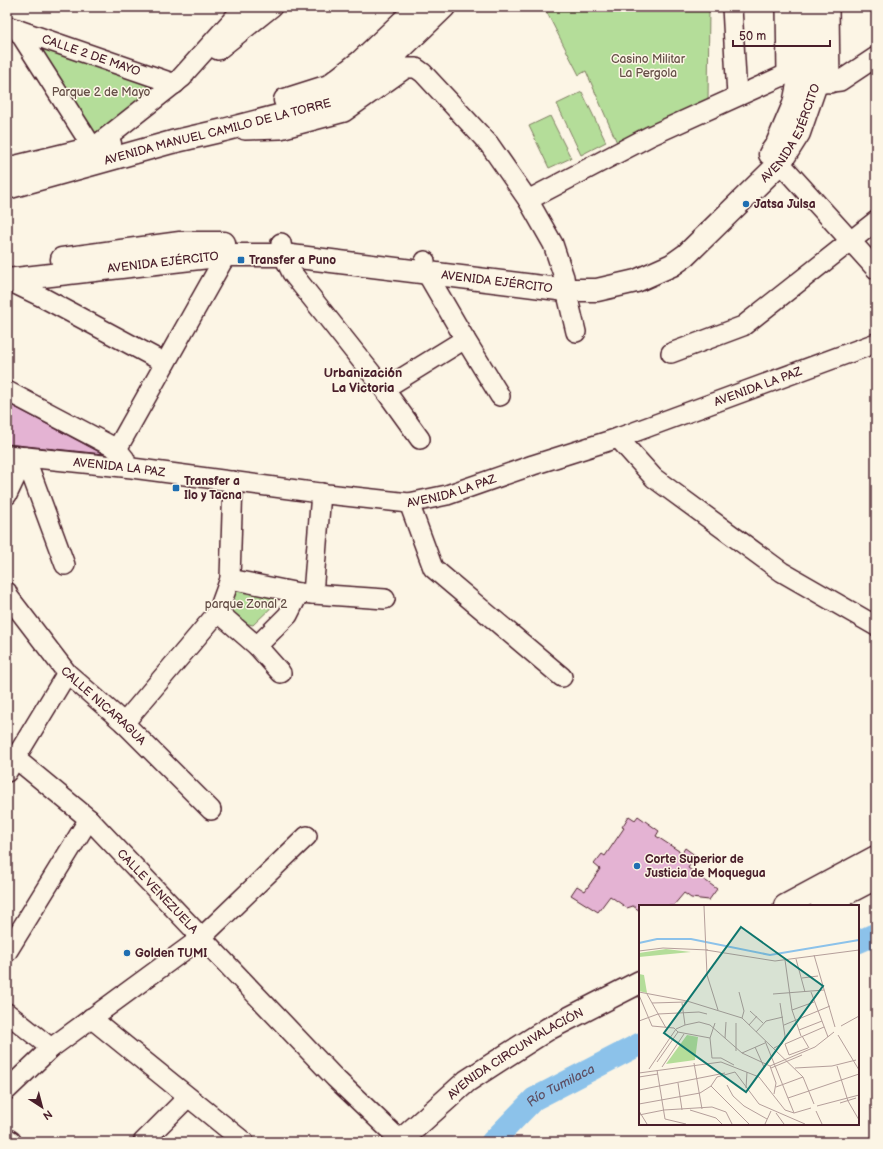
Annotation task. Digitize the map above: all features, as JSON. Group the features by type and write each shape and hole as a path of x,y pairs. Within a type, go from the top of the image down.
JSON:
{"main road":[{"name":"AVENIDA MANUEL CAMILO DE LA TORRE","path":"7,188 95,155 329,86 360,62 418,7"},
{"name":"AVENIDA MANUEL CAMILO DE LA TORRE","path":"7,169 172,142 336,101 389,60 444,7"},
{"name":"AVENIDA EJÉRCITO","path":"682,250 764,163 777,144 794,104 808,79 799,7"},
{"name":"AVENIDA EJÉRCITO","path":"7,266 180,243 282,249 565,283 633,268 664,254 682,250 780,163 799,133 808,79 814,7"},
{"name":"AVENIDA EJÉRCITO","path":"7,280 282,249"},
{"path":"787,905 876,857"},
{"path":"824,905 876,878"},
{"name":"AVENIDA CIRCUNVALACIÓN","path":"400,1142 467,1082 504,1056 548,1029 639,983"}],"street":[{"path":"175,84 244,7"},
{"path":"12,27 95,155 175,84 272,7"},
{"path":"732,7 737,96"},
{"path":"786,7 808,79"},
{"path":"808,79 829,7"},
{"name":"CALLE 2 DE MAYO","path":"12,27 175,84"},
{"path":"528,200 650,136 737,96 808,79 840,81 876,57"},
{"path":"224,130 280,129 344,112 406,68 416,68 423,73 489,144 528,200 553,244 565,283 576,332"},
{"path":"780,163 876,269"},
{"path":"671,353 743,326 876,220"},
{"path":"282,249 292,273 384,389 420,438"},
{"path":"117,450 226,255"},
{"path":"426,266 465,339 500,396"},
{"path":"7,280 165,363"},
{"path":"384,389 465,339"},
{"name":"AVENIDA LA PAZ","path":"16,456 132,468 409,503 447,495 533,465 618,438 876,343"},
{"path":"7,391 117,450 132,468"},
{"path":"618,438 654,478 782,572 876,626"},
{"path":"7,495 16,456"},
{"path":"16,456 65,565"},
{"path":"124,723 218,612 230,579 233,481"},
{"path":"257,646 288,615 306,594 321,493"},
{"path":"409,503 433,568 562,677"},
{"path":"230,579 306,594 385,599"},
{"name":"CALLE NICARAGUA","path":"7,592 8,596 68,673 124,723 211,810"},
{"path":"218,612 257,646 281,673"},
{"path":"10,761 68,673"},
{"name":"CALLE VENEZUELA","path":"10,761 89,819 335,1078 400,1142"},
{"path":"7,952 89,819"},
{"path":"7,1090 52,1048 201,938 307,836"},
{"path":"7,1013 52,1048"},
{"path":"91,1018 244,1142"},
{"path":"143,1142 188,1097"}],"green space":[{"name":"Casino Militar La Pergola","path":"544,7 709,7 708,102 618,145 586,71 579,75"},
{"name":"Parque 2 de Mayo","path":"24,34 164,82 95,136"},
{"path":"582,92 606,142 581,155 557,104"},
{"path":"550,116 571,158 549,168 529,126"},
{"name":"parque Zonal 2","path":"229,586 276,588 277,602 253,625 236,621 221,608"}],"building":[{"path":"7,403 103,454 7,444"},
{"path":"629,816 635,820 638,816 659,831 656,836 682,853 685,848 696,856 688,868 717,889 709,900 691,898 684,893 674,905 639,905 639,910 633,906 627,908 610,896 598,912 571,895 577,886 585,891 600,869 594,864 602,854 605,856 624,828 622,827"}],"waterway":[{"name":"Río Tumilaca","path":"859,942 876,934"},
{"name":"Río Tumilaca","path":"492,1142 534,1099 639,1045"}],"place":[{"name":"Jatsa Julsa","path":"746,204"},
{"name":"Transfer a Puno","path":"241,260"},
{"name":"Transfer a Ilo y Tacna","path":"176,488"},
{"name":"Corte Superior de Justicia de Moquegua","path":"637,866"},
{"name":"Golden TUMI","path":"127,953"}],"district":[{"name":"Urbanización La Victoria","path":"363,380"}]}
